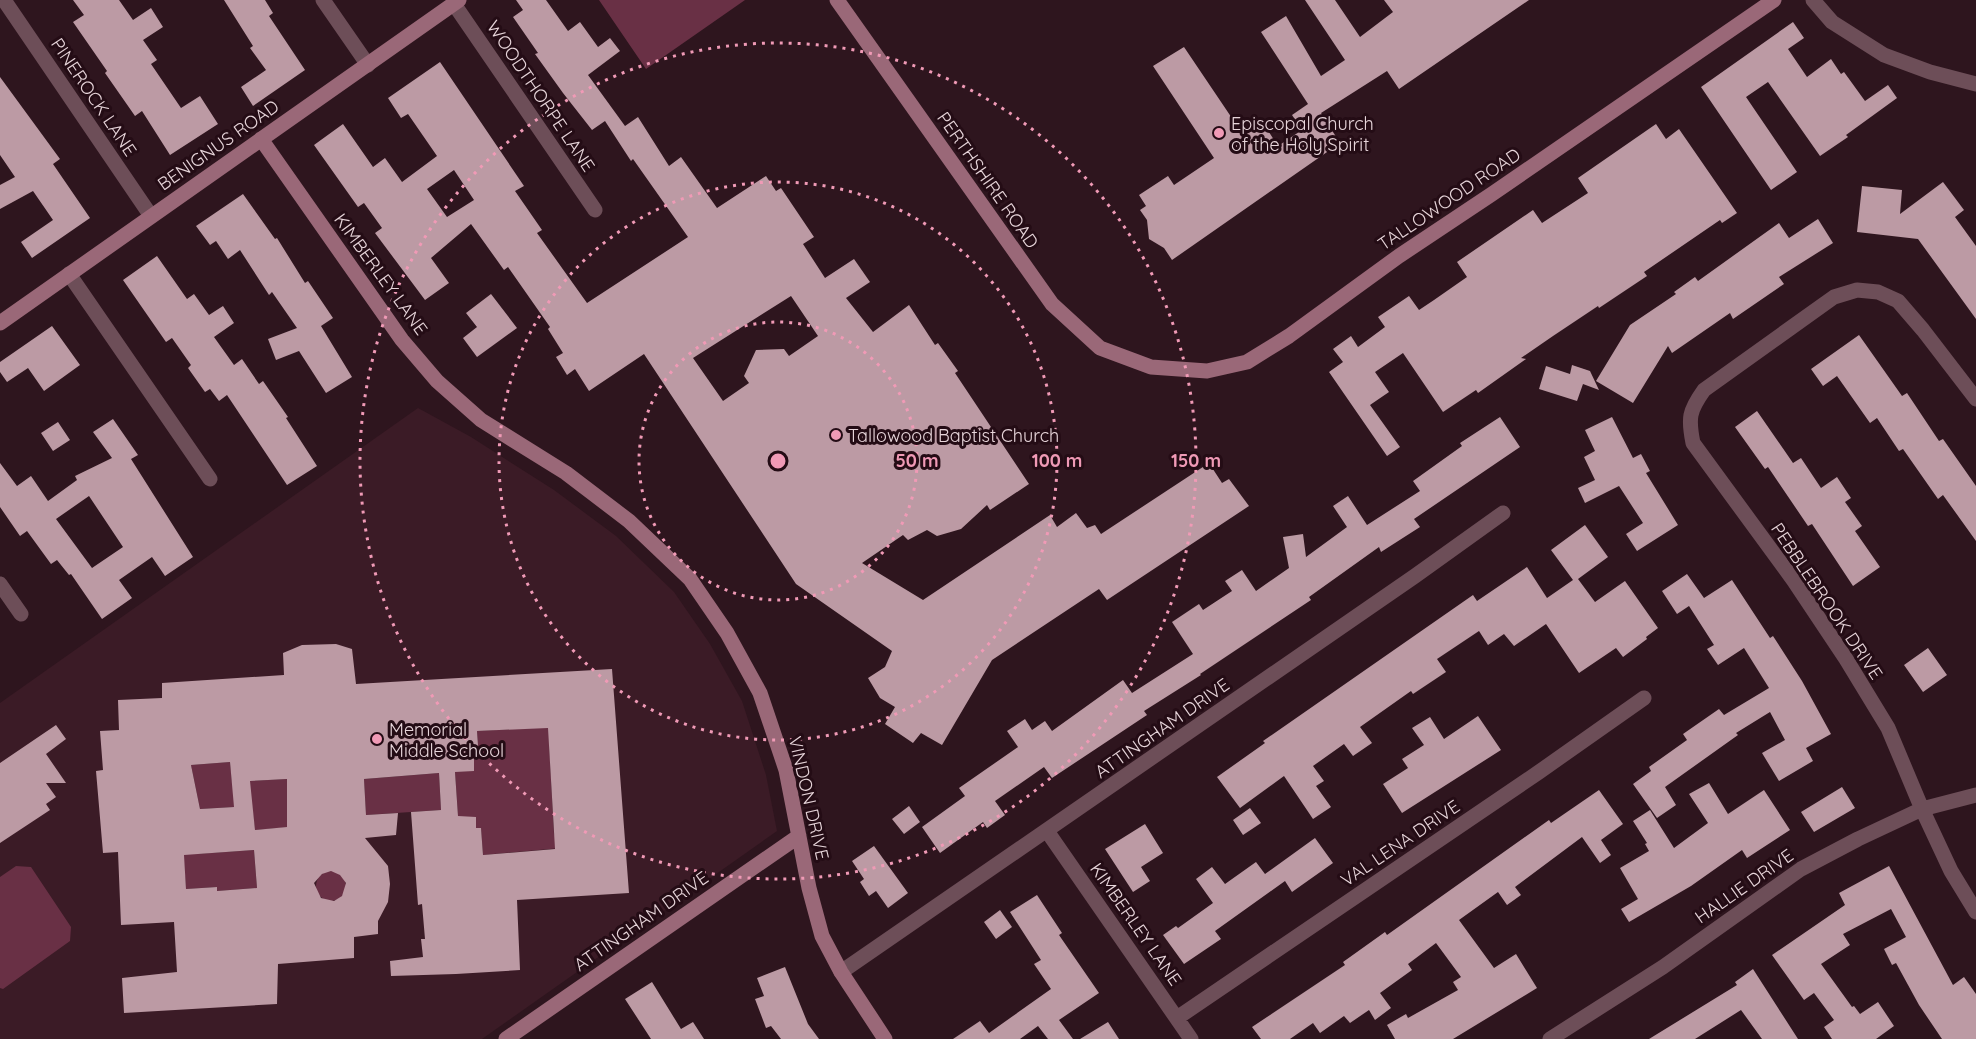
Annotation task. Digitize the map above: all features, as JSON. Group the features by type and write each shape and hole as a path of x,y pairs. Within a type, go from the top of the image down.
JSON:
{"street":[{"name":"PINEROCK LANE","path":"4,0 151,216"},
{"path":"323,0 368,65"},
{"name":"PERTHSHIRE ROAD","path":"837,0 1052,304 1100,348 1128,359"},
{"name":"TALLOWOOD ROAD","path":"1128,359 1151,367 1207,370 1247,362 1289,336 1399,256 1492,195 1774,0"},
{"path":"1813,0 1833,22 1884,55 1930,72 1976,84"},
{"name":"BENIGNUS ROAD","path":"0,322 457,2"},
{"name":"WOODTHORPE LANE","path":"457,2 595,210"},
{"name":"KIMBERLEY LANE","path":"261,139 402,340 437,381 481,420"},
{"path":"69,274 210,479"},
{"name":"PEBBLEBROOK DRIVE","path":"1976,399 1898,301 1878,292 1857,290 1834,297 1704,390 1694,404 1689,420 1693,443 1794,581 1888,728 1951,871 1976,912"},
{"name":"VINDON DRIVE","path":"481,420 566,474 629,521 690,579 727,633 760,693 786,770 809,888 822,936 841,972 885,1039"},
{"name":"ATTINGHAM DRIVE","path":"841,972 1416,576 1503,513"},
{"path":"0,584 21,614"},
{"name":"VAL LENA DRIVE","path":"1177,1018 1644,698"},
{"name":"HALLIE DRIVE","path":"1550,1039 1653,974 1801,869 1922,809 1976,795"},
{"name":"KIMBERLEY LANE","path":"1047,831 1191,1039"},
{"name":"ATTINGHAM DRIVE","path":"506,1039 799,836"}],"shaded area":[{"path":"599,0 745,0 646,69"},
{"name":"Memorial Middle School","path":"418,408 471,437 554,490 616,536 674,592 710,644 742,701 766,775 777,831 482,1039 0,1039 0,703"},
{"path":"553,727 549,741 554,834 561,848 483,855 481,829 458,816 455,772 479,758 477,731"},
{"path":"230,762 232,782 287,779 287,805 317,804 317,825 255,830 252,806 200,809 191,765"},
{"path":"439,773 441,810 366,815 364,779"},
{"path":"183,849 196,854 254,850 257,888 217,891 217,887 186,889"},
{"path":"16,866 31,867 71,927 70,941 3,989 0,988 0,877"},
{"path":"331,871 337,872 345,880 345,892 337,900 331,901 325,900 317,892 316,886 317,880 325,872"}],"building":[{"path":"73,0 119,0 133,20 151,8 163,27 143,40 157,60 151,64 181,108 200,96 218,124 170,155 142,111 135,116 73,22 84,15"},
{"path":"224,0 265,0 273,13 269,16 305,70 253,106 241,87 266,70 250,48 253,46"},
{"name":"Tallowood Baptist Church","path":"516,0 546,0 568,31 580,22 598,47 610,38 620,51 588,75 625,126 638,117 669,166 681,157 717,208 766,176 776,191 781,188 814,237 803,244 825,278 854,259 870,282 846,298 873,332 909,305 935,345 938,343 958,371 955,373 1029,484 990,510 987,505 961,529 937,536 927,530 908,540 903,535 862,563 923,600 1050,515 1057,527 1076,513 1087,528 1095,525 1101,534 1209,463 1222,483 1229,479 1249,506 1107,600 1099,589 992,660 942,745 921,733 913,743 885,724 895,707 880,698 868,678 885,667 892,651 796,584 644,354 589,391 575,369 567,375 556,357 563,353 548,329 550,327 508,267 504,270 471,224 431,258 449,283 425,300 375,233 382,228 364,203 358,207 314,145 343,124 373,167 385,158 402,182 437,156 408,114 401,118 388,98 440,62 524,186 515,191 542,230 537,233 587,303 688,237 633,159 631,161 605,121 592,130 563,93 535,54 538,53 513,17 523,10","holes":["454,170 474,200 447,217 427,189","791,296 818,336 789,356 784,349 756,350 744,376 749,383 723,401 693,358"]},
{"name":"Episcopal Church of the Holy Spirit","path":"1305,0 1335,0 1360,37 1393,12 1384,0 1529,0 1399,89 1387,71 1321,113 1340,143 1172,260 1164,248 1149,239 1147,220 1140,210 1146,206 1139,195 1168,176 1174,185 1214,158 1153,66 1184,47 1244,136 1263,123 1278,146 1302,130 1292,115 1308,104 1261,32 1286,16 1321,76 1345,60"},
{"path":"1793,22 1804,38 1788,49 1807,77 1831,59 1841,74 1844,72 1865,101 1888,85 1897,98 1820,156 1768,82 1746,97 1797,172 1771,190 1701,87"},
{"path":"0,77 60,159 53,164 90,218 32,258 21,242 53,220 33,191 0,209 0,185 15,177 0,155"},
{"path":"1656,124 1666,139 1679,129 1737,213 1722,223 1720,220 1644,272 1647,276 1521,358 1526,359 1478,393 1476,390 1443,412 1403,353 1375,372 1389,392 1370,405 1400,447 1387,456 1329,372 1343,362 1333,349 1351,336 1358,347 1385,327 1378,317 1409,296 1419,310 1434,300 1467,277 1457,262 1533,210 1542,223 1588,193 1578,178"},
{"path":"1943,182 1964,210 1955,217 1976,246 1976,319 1918,239 1857,232 1862,186 1902,190 1900,214"},
{"path":"243,194 275,239 277,238 305,283 308,281 333,318 321,326 352,377 326,393 299,351 276,360 268,339 297,328 272,292 269,295 240,250 228,259 216,241 210,245 196,226"},
{"path":"1818,219 1833,243 1779,277 1784,284 1733,319 1730,313 1672,353 1668,346 1633,403 1596,381 1630,325 1676,294 1674,292 1695,277 1698,281 1779,223 1789,238"},
{"path":"157,256 187,299 194,294 209,315 223,306 234,323 214,337 234,365 242,359 259,384 263,381 317,466 287,485 227,395 219,401 210,389 205,392 188,368 191,365 172,338 166,342 123,280"},
{"path":"491,294 517,328 477,357 463,338 477,327 466,313"},
{"path":"52,326 80,365 44,391 28,368 7,382 0,372 0,362"},
{"path":"1859,335 1902,396 1907,393 1939,441 1943,439 1976,486 1976,541 1943,495 1938,499 1903,449 1899,451 1877,418 1870,423 1837,376 1823,386 1811,369"},
{"path":"1572,365 1590,371 1599,390 1583,384 1577,401 1539,389 1546,366 1570,374"},
{"path":"1757,411 1793,463 1801,458 1821,488 1837,477 1851,498 1845,502 1862,526 1855,531 1880,567 1853,586 1812,524 1808,526 1768,467 1765,469 1735,427"},
{"path":"1500,417 1520,447 1414,519 1420,527 1381,552 1379,547 1309,597 1311,600 1144,711 1147,715 1052,778 1044,767 995,801 1005,815 987,828 983,822 940,853 922,827 965,796 959,788 1018,747 1007,731 1025,719 1032,730 1045,721 1052,731 1123,680 1132,693 1193,654 1172,622 1199,604 1203,610 1232,591 1225,581 1242,570 1256,591 1289,568 1283,537 1303,534 1306,557 1347,527 1333,506 1348,496 1367,525 1420,491 1413,481 1462,446 1460,443"},
{"path":"1612,417 1633,458 1641,454 1650,471 1646,473 1678,525 1637,551 1626,534 1643,523 1619,486 1585,503 1578,488 1595,480 1584,457 1595,451 1585,430"},
{"path":"113,419 138,455 131,459 193,557 165,576 152,557 119,580 132,598 102,619 71,574 69,575 57,560 51,564 27,531 20,536 0,507 0,463 17,486 31,476 48,501 77,480 75,476 112,458 93,432","holes":["89,496 123,547 92,568 56,519"]},
{"path":"58,422 70,440 53,451 41,433"},
{"path":"1585,525 1608,557 1578,579 1595,602 1625,581 1658,628 1646,637 1647,639 1623,657 1616,648 1579,673 1546,624 1514,646 1504,634 1488,645 1479,631 1437,659 1446,672 1413,694 1411,691 1360,727 1372,743 1353,756 1344,744 1313,766 1324,781 1316,786 1331,807 1313,819 1284,776 1240,808 1217,777 1265,743 1263,741 1473,595 1477,601 1527,567 1547,598 1573,580 1551,550"},
{"path":"1687,574 1704,598 1732,580 1770,638 1773,636 1802,681 1831,734 1806,748 1813,761 1779,781 1762,753 1785,740 1770,712 1736,733 1738,735 1665,787 1676,805 1657,818 1633,784 1651,771 1649,767 1687,740 1683,734 1719,709 1724,715 1769,688 1744,648 1718,665 1707,649 1714,645 1689,606 1677,614 1662,591"},
{"name":"Memorial Middle School","path":"336,644 352,649 356,684 612,669 629,893 517,900 520,970 391,976 390,961 423,957 421,939 425,939 422,904 418,905 411,812 441,810 439,773 364,779 366,815 398,813 396,835 365,838 388,866 390,884 388,902 378,921 378,934 354,937 354,958 278,964 277,1004 124,1013 122,978 177,972 174,922 121,925 118,852 103,853 96,771 103,770 100,731 119,730 118,700 162,698 162,683 284,675 283,653 302,645","holes":["548,728 555,849 483,855 481,828 476,828 476,817 458,816 455,772 474,771 474,759 479,759 477,731","230,762 234,807 200,809 191,765","287,779 287,827 255,830 250,781","254,850 257,888 217,891 217,887 186,889 184,855","331,871 340,875 346,883 342,896 334,901 321,898 314,883 322,874"]},
{"path":"1928,648 1947,675 1923,692 1904,665"},
{"path":"1478,716 1501,750 1402,813 1383,784 1408,768 1402,759 1424,745 1412,728 1430,717 1444,739"},
{"path":"56,725 66,739 46,754 66,783 46,783 56,797 46,804 50,810 0,843 0,763"},
{"path":"1709,783 1728,814 1764,790 1790,830 1747,858 1742,850 1691,886 1629,922 1621,909 1638,899 1620,868 1649,851 1645,844 1647,843 1633,821 1650,810 1674,848 1708,823 1689,794"},
{"path":"1842,787 1855,808 1814,832 1801,812"},
{"path":"1599,790 1623,824 1601,840 1611,855 1600,863 1582,837 1515,887 1521,895 1507,905 1498,892 1459,920 1494,968 1516,954 1537,988 1453,1039 1395,1039 1387,1025 1406,1014 1408,1018 1458,990 1453,982 1461,977 1436,943 1408,964 1412,970 1380,993 1391,1008 1375,1020 1369,1010 1350,1023 1344,1016 1320,1033 1313,1023 1290,1039 1261,1039 1252,1027 1345,965 1343,962 1385,932 1387,935 1549,820 1551,823"},
{"path":"909,806 920,822 904,834 892,819"},
{"path":"1250,808 1261,823 1243,835 1233,820"},
{"path":"1145,824 1163,853 1141,867 1150,881 1133,892 1105,849"},
{"path":"1315,838 1333,863 1292,892 1285,881 1215,931 1221,939 1184,964 1163,935 1176,926 1178,928 1213,903 1196,879 1212,867 1225,884 1256,862 1265,874"},
{"path":"874,846 908,893 888,908 876,891 869,896 860,882 864,879 852,861"},
{"path":"1889,866 1953,985 1964,977 1976,994 1976,1039 1942,1039 1919,1005 1896,963 1892,965 1884,949 1906,937 1891,909 1843,934 1850,945 1821,964 1852,1007 1854,1006 1860,1014 1878,1002 1894,1026 1876,1039 1832,1039 1824,1027 1834,1020 1814,993 1804,1000 1772,955 1845,905 1839,893"},
{"path":"1037,895 1062,933 1059,935 1099,993 1059,1020 1073,1039 1048,1039 1038,1026 1020,1039 953,1039 980,1021 989,1033 1051,989 1034,964 1041,960 1010,912"},
{"path":"1000,910 1012,927 996,939 984,922"},
{"path":"785,967 808,1024 819,1039 781,1039 771,1026 766,1028 755,999 764,996 757,978"},
{"path":"1753,969 1798,1039 1762,1039 1741,1010 1695,1039 1649,1039 1737,985 1735,982"},
{"path":"652,982 681,1029 693,1022 704,1039 651,1039 625,999"},
{"path":"1108,1022 1119,1039 1080,1039"}],"place":[{"name":"Episcopal Church of the Holy Spirit","path":"1219,133"},
{"name":"Tallowood Baptist Church","path":"836,435"},
{"name":"Memorial Middle School","path":"377,739"}]}
